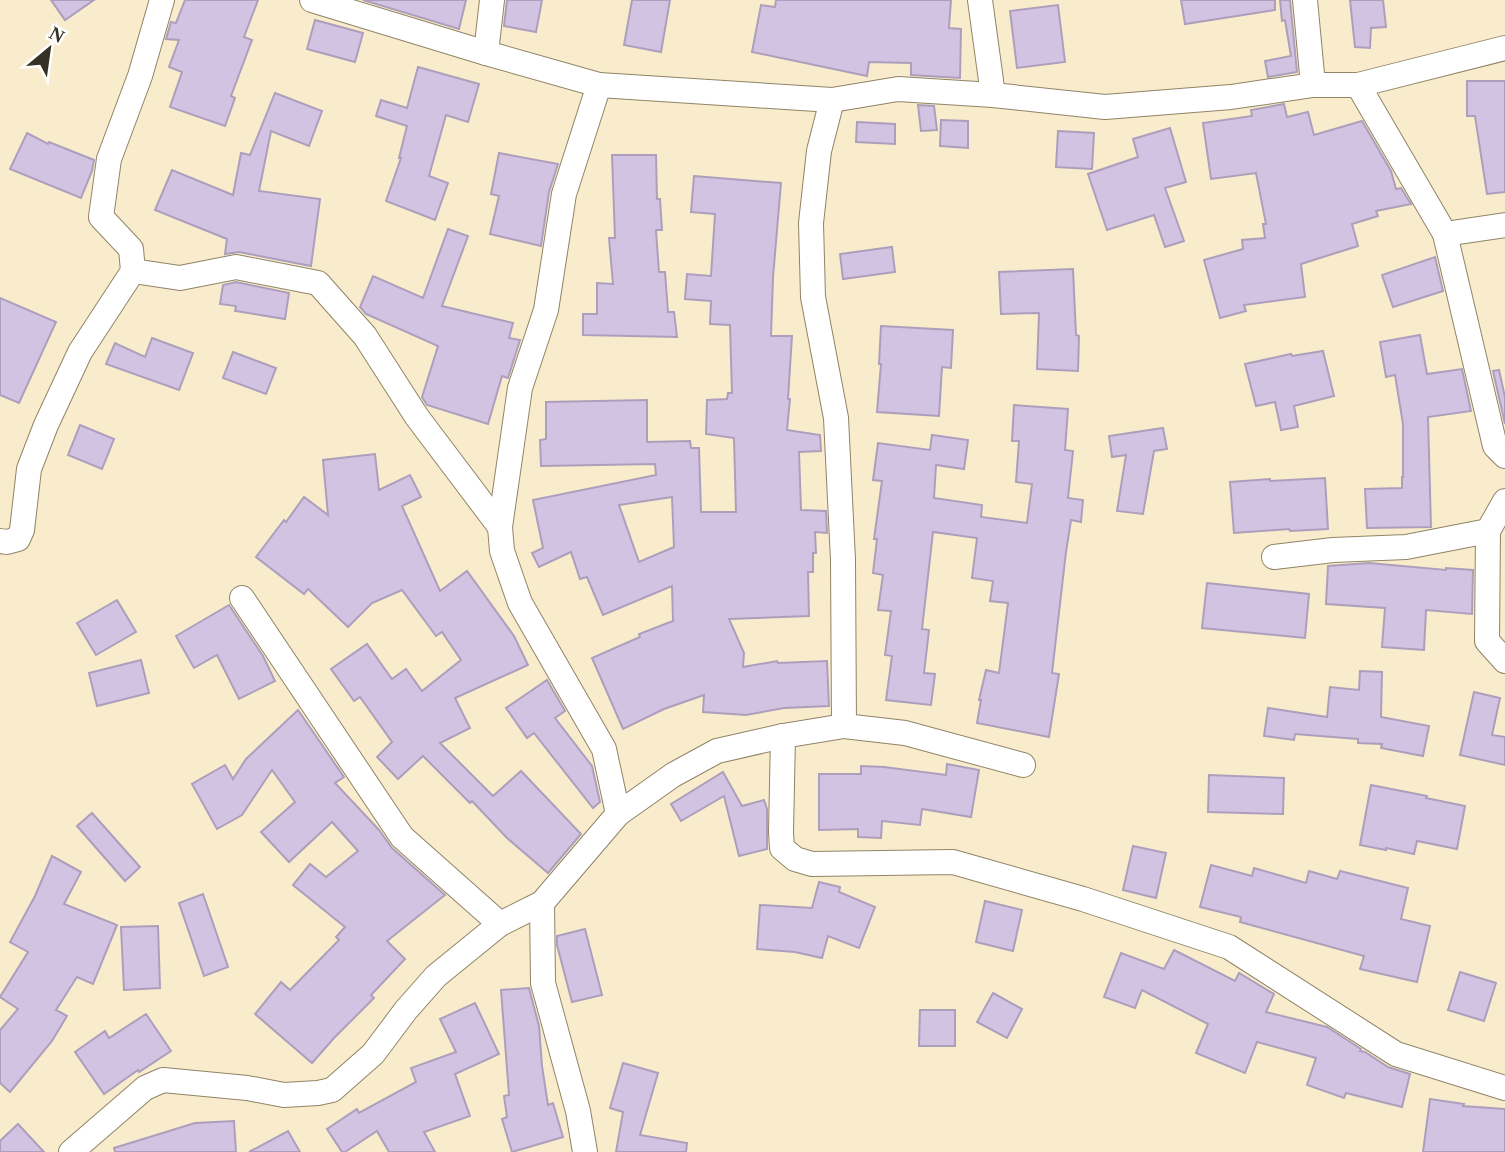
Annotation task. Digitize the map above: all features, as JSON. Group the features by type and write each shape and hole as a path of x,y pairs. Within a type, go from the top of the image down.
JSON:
{"street":[{"path":"0,541 18,539 22,530 30,469 46,425 80,352 133,271 131,249 101,217 109,159 139,76 162,0"},
{"path":"312,0 599,85 832,100 898,89 993,95 1105,107 1231,97 1313,85 1358,85 1505,48"},
{"path":"486,53 492,0"},
{"path":"980,0 993,95"},
{"path":"1306,0 1313,85"},
{"path":"599,85 564,194 546,310 520,388 500,527 502,551 520,603 604,749 618,814"},
{"path":"1358,85 1445,234 1495,446 1505,456"},
{"path":"832,100 819,151 811,223 813,297 836,418 843,560 844,726"},
{"path":"1445,234 1505,225"},
{"path":"133,271 180,278 236,267 318,283 365,336 418,417 500,527"},
{"path":"1505,502 1488,531 1487,642 1505,661"},
{"path":"1274,557 1333,550 1406,547 1488,531"},
{"path":"242,598 402,837 500,924"},
{"path":"71,1152 145,1088 163,1080 247,1088 284,1095 332,1090 373,1054 436,976 500,924 541,903 618,814 673,775 717,751 844,726 905,733 1023,765"},
{"path":"783,736 782,848 795,859 812,864 953,862 1083,899 1229,947 1396,1054 1505,1088"},
{"path":"541,903 543,984 578,1111 585,1152"}],"building":[{"path":"51,0 94,0 65,20"},
{"path":"185,0 258,0 244,37 252,40 231,96 235,98 225,126 170,107 182,72 169,67 179,40 166,39 171,22 176,23"},
{"path":"363,0 466,0 459,29"},
{"path":"507,0 542,0 536,32 504,26"},
{"path":"632,0 670,0 661,52 624,45"},
{"path":"776,0 951,0 949,28 961,29 960,78 911,75 911,63 869,62 867,76 752,52 761,5 775,7"},
{"path":"1181,0 1275,0 1275,10 1185,24"},
{"path":"1280,0 1290,0 1297,72 1268,77 1265,61 1291,56"},
{"path":"1350,0 1383,0 1386,27 1371,28 1370,48 1355,47"},
{"path":"1058,5 1065,62 1017,68 1010,11"},
{"path":"315,20 363,33 355,62 307,49"},
{"path":"418,67 479,84 468,122 446,115 429,176 448,183 435,220 386,201 401,158 407,126 376,116 381,100 407,108"},
{"path":"1467,81 1505,81 1505,192 1487,194 1475,116 1467,116"},
{"path":"275,93 322,111 309,146 271,131 259,191 320,199 311,266 239,252 225,254 227,239 155,210 172,170 233,195 241,153 250,155"},
{"path":"1284,104 1287,117 1308,112 1314,135 1362,121 1391,171 1396,189 1401,188 1411,204 1376,211 1378,216 1352,224 1358,246 1301,264 1305,297 1244,305 1246,311 1220,318 1204,260 1243,249 1242,240 1265,238 1263,224 1266,224 1256,173 1211,179 1203,123 1252,116 1251,110"},
{"path":"918,105 934,106 937,130 921,131"},
{"path":"941,120 968,121 968,148 940,146"},
{"path":"857,122 895,124 895,144 856,142"},
{"path":"1170,128 1186,182 1165,188 1184,241 1165,247 1154,215 1107,230 1088,174 1138,157 1133,139"},
{"path":"1058,131 1094,133 1092,169 1056,167"},
{"path":"27,133 48,144 49,142 94,160 81,198 10,169"},
{"path":"499,153 558,164 549,192 541,246 490,234 499,196 491,194"},
{"path":"612,155 656,155 657,199 660,199 662,230 656,230 659,272 665,272 668,312 674,312 677,337 583,335 583,314 597,314 597,283 613,284 609,238 615,238"},
{"path":"694,176 781,183 771,336 792,336 787,430 820,435 821,451 799,452 801,510 826,511 827,533 815,532 813,572 808,572 809,616 729,619 744,653 743,667 777,661 827,661 829,706 784,708 746,715 703,712 704,695 664,709 623,729 592,658 640,637 639,634 673,621 672,586 603,615 587,577 580,579 571,552 539,567 532,553 543,548 533,500 656,475 655,464 541,466 540,440 546,439 546,402 647,400 647,442 690,441 691,448 699,448 701,512 736,512 734,438 706,434 707,400 727,399 728,393 732,393 730,325 710,324 711,301 685,299 687,274 711,276 715,214 691,212","holes":["672,497 674,547 639,562 619,505"]},
{"path":"448,229 468,236 442,306 513,323 509,338 520,340 508,378 502,376 488,424 427,405 422,397 438,346 366,314 360,307 373,276 423,298"},
{"path":"892,247 895,272 843,279 840,254"},
{"path":"1435,257 1443,291 1393,307 1382,275"},
{"path":"1073,269 1076,335 1079,336 1078,371 1037,369 1039,313 1001,314 999,272"},
{"path":"236,282 289,293 285,319 235,311 236,306 220,304 223,285"},
{"path":"0,298 56,322 19,403 0,395"},
{"path":"881,326 953,330 951,368 942,367 939,416 877,412"},
{"path":"1420,335 1427,374 1462,369 1471,411 1428,417 1431,527 1367,528 1365,489 1402,488 1403,477 1403,424 1395,375 1386,377 1380,342"},
{"path":"152,338 193,353 179,390 106,364 115,343 145,357"},
{"path":"1323,351 1334,396 1294,406 1298,427 1281,430 1275,402 1256,406 1245,364 1291,354"},
{"path":"233,352 276,368 266,394 223,378"},
{"path":"1499,370 1505,397 1505,424 1493,371"},
{"path":"1014,405 1068,409 1065,450 1073,451 1068,498 1083,500 1081,522 1071,520 1066,552 1052,673 1059,674 1049,737 977,723 986,670 999,673 1008,603 990,601 993,581 972,578 977,538 933,532 922,629 929,630 924,673 935,674 931,705 886,700 892,656 885,655 891,611 878,610 883,575 873,573 877,539 874,539 882,481 873,480 878,443 930,450 932,435 968,440 964,469 936,465 934,498 982,505 981,517 1027,523 1032,484 1016,482 1019,441 1012,441"},
{"path":"80,425 114,439 102,469 68,455"},
{"path":"1163,428 1167,449 1154,451 1143,514 1117,511 1126,455 1112,457 1109,436"},
{"path":"375,454 379,490 410,475 421,497 402,506 440,591 467,571 514,636 528,665 455,698 470,728 440,743 493,796 521,771 581,834 548,873 507,838 423,756 398,779 377,757 392,742 360,697 354,701 331,669 367,644 392,679 406,669 422,691 461,660 442,632 436,636 402,590 372,603 348,627 308,589 304,594 256,557 304,497 328,515 323,460"},
{"path":"1325,478 1328,529 1234,533 1230,482"},
{"path":"1369,563 1473,570 1472,614 1426,610 1424,650 1382,647 1385,608 1326,604 1328,566"},
{"path":"1207,583 1309,594 1305,638 1202,628"},
{"path":"117,600 136,632 96,655 77,623"},
{"path":"229,605 263,656 275,681 239,699 217,655 194,668 176,636"},
{"path":"141,660 149,693 97,706 89,673"},
{"path":"1360,671 1382,672 1381,717 1429,726 1423,756 1381,748 1382,744 1358,743 1358,739 1295,734 1294,740 1264,736 1268,708 1327,717 1330,687 1359,690"},
{"path":"547,680 565,711 555,718 592,766 600,802 593,808 534,733 527,738 506,708"},
{"path":"1474,692 1500,698 1492,735 1505,737 1505,765 1460,755"},
{"path":"298,710 344,777 335,783 392,848 445,895 387,941 405,959 371,995 374,998 312,1063 255,1014 281,982 290,990 339,940 336,937 345,927 293,885 310,864 326,877 358,851 332,822 289,862 261,832 295,802 272,770 242,815 217,829 192,784 225,765 233,779 246,759"},
{"path":"947,764 979,770 971,817 922,809 920,825 882,821 881,838 858,837 858,829 819,830 819,774 861,774 861,766 946,775"},
{"path":"723,772 742,806 764,800 767,809 767,849 739,856 724,796 681,821 671,804"},
{"path":"1209,775 1284,778 1283,814 1208,812"},
{"path":"1371,785 1465,806 1457,849 1417,841 1414,854 1360,845"},
{"path":"92,813 140,867 125,881 77,826"},
{"path":"1133,846 1166,853 1156,898 1123,890"},
{"path":"52,856 81,872 64,904 117,925 93,984 77,977 56,1010 67,1016 52,1041 10,1092 0,1083 0,1030 18,1009 0,997 28,952 10,942 35,896"},
{"path":"1211,865 1252,876 1254,868 1306,883 1309,871 1337,879 1340,871 1408,888 1401,919 1430,926 1417,982 1360,969 1364,956 1240,922 1241,917 1200,907"},
{"path":"819,882 840,887 839,892 875,907 859,948 828,936 822,958 795,952 757,949 760,905 812,908"},
{"path":"203,894 228,967 204,976 179,903"},
{"path":"985,901 1022,910 1013,951 976,942"},
{"path":"158,926 160,988 124,990 121,927"},
{"path":"585,929 602,995 572,1002 557,936"},
{"path":"1174,950 1235,981 1239,973 1274,994 1266,1012 1327,1027 1388,1067 1410,1074 1402,1107 1346,1093 1344,1098 1307,1085 1316,1058 1257,1042 1245,1073 1196,1053 1208,1024 1142,990 1135,1008 1104,997 1121,953 1164,969"},
{"path":"1460,972 1496,983 1484,1021 1448,1010"},
{"path":"529,988 539,1026 548,1105 553,1103 563,1137 512,1152 502,1119 507,1117 504,1096 509,1095 501,990"},
{"path":"993,993 1022,1009 1007,1038 977,1022"},
{"path":"475,1003 499,1054 455,1074 470,1116 424,1132 435,1152 389,1152 377,1131 342,1152 327,1129 357,1109 359,1113 416,1082 411,1068 456,1052 440,1019"},
{"path":"920,1010 955,1010 955,1046 919,1046"},
{"path":"146,1014 171,1051 104,1094 75,1052 105,1031 109,1038"},
{"path":"623,1063 658,1073 640,1135 687,1143 686,1152 616,1152 623,1112 610,1108"},
{"path":"1430,1099 1464,1104 1463,1106 1505,1109 1505,1152 1423,1152"},
{"path":"234,1121 236,1152 115,1152 114,1148 195,1123"},
{"path":"18,1124 44,1152 0,1152 0,1141"},
{"path":"288,1131 300,1152 249,1152"}]}
